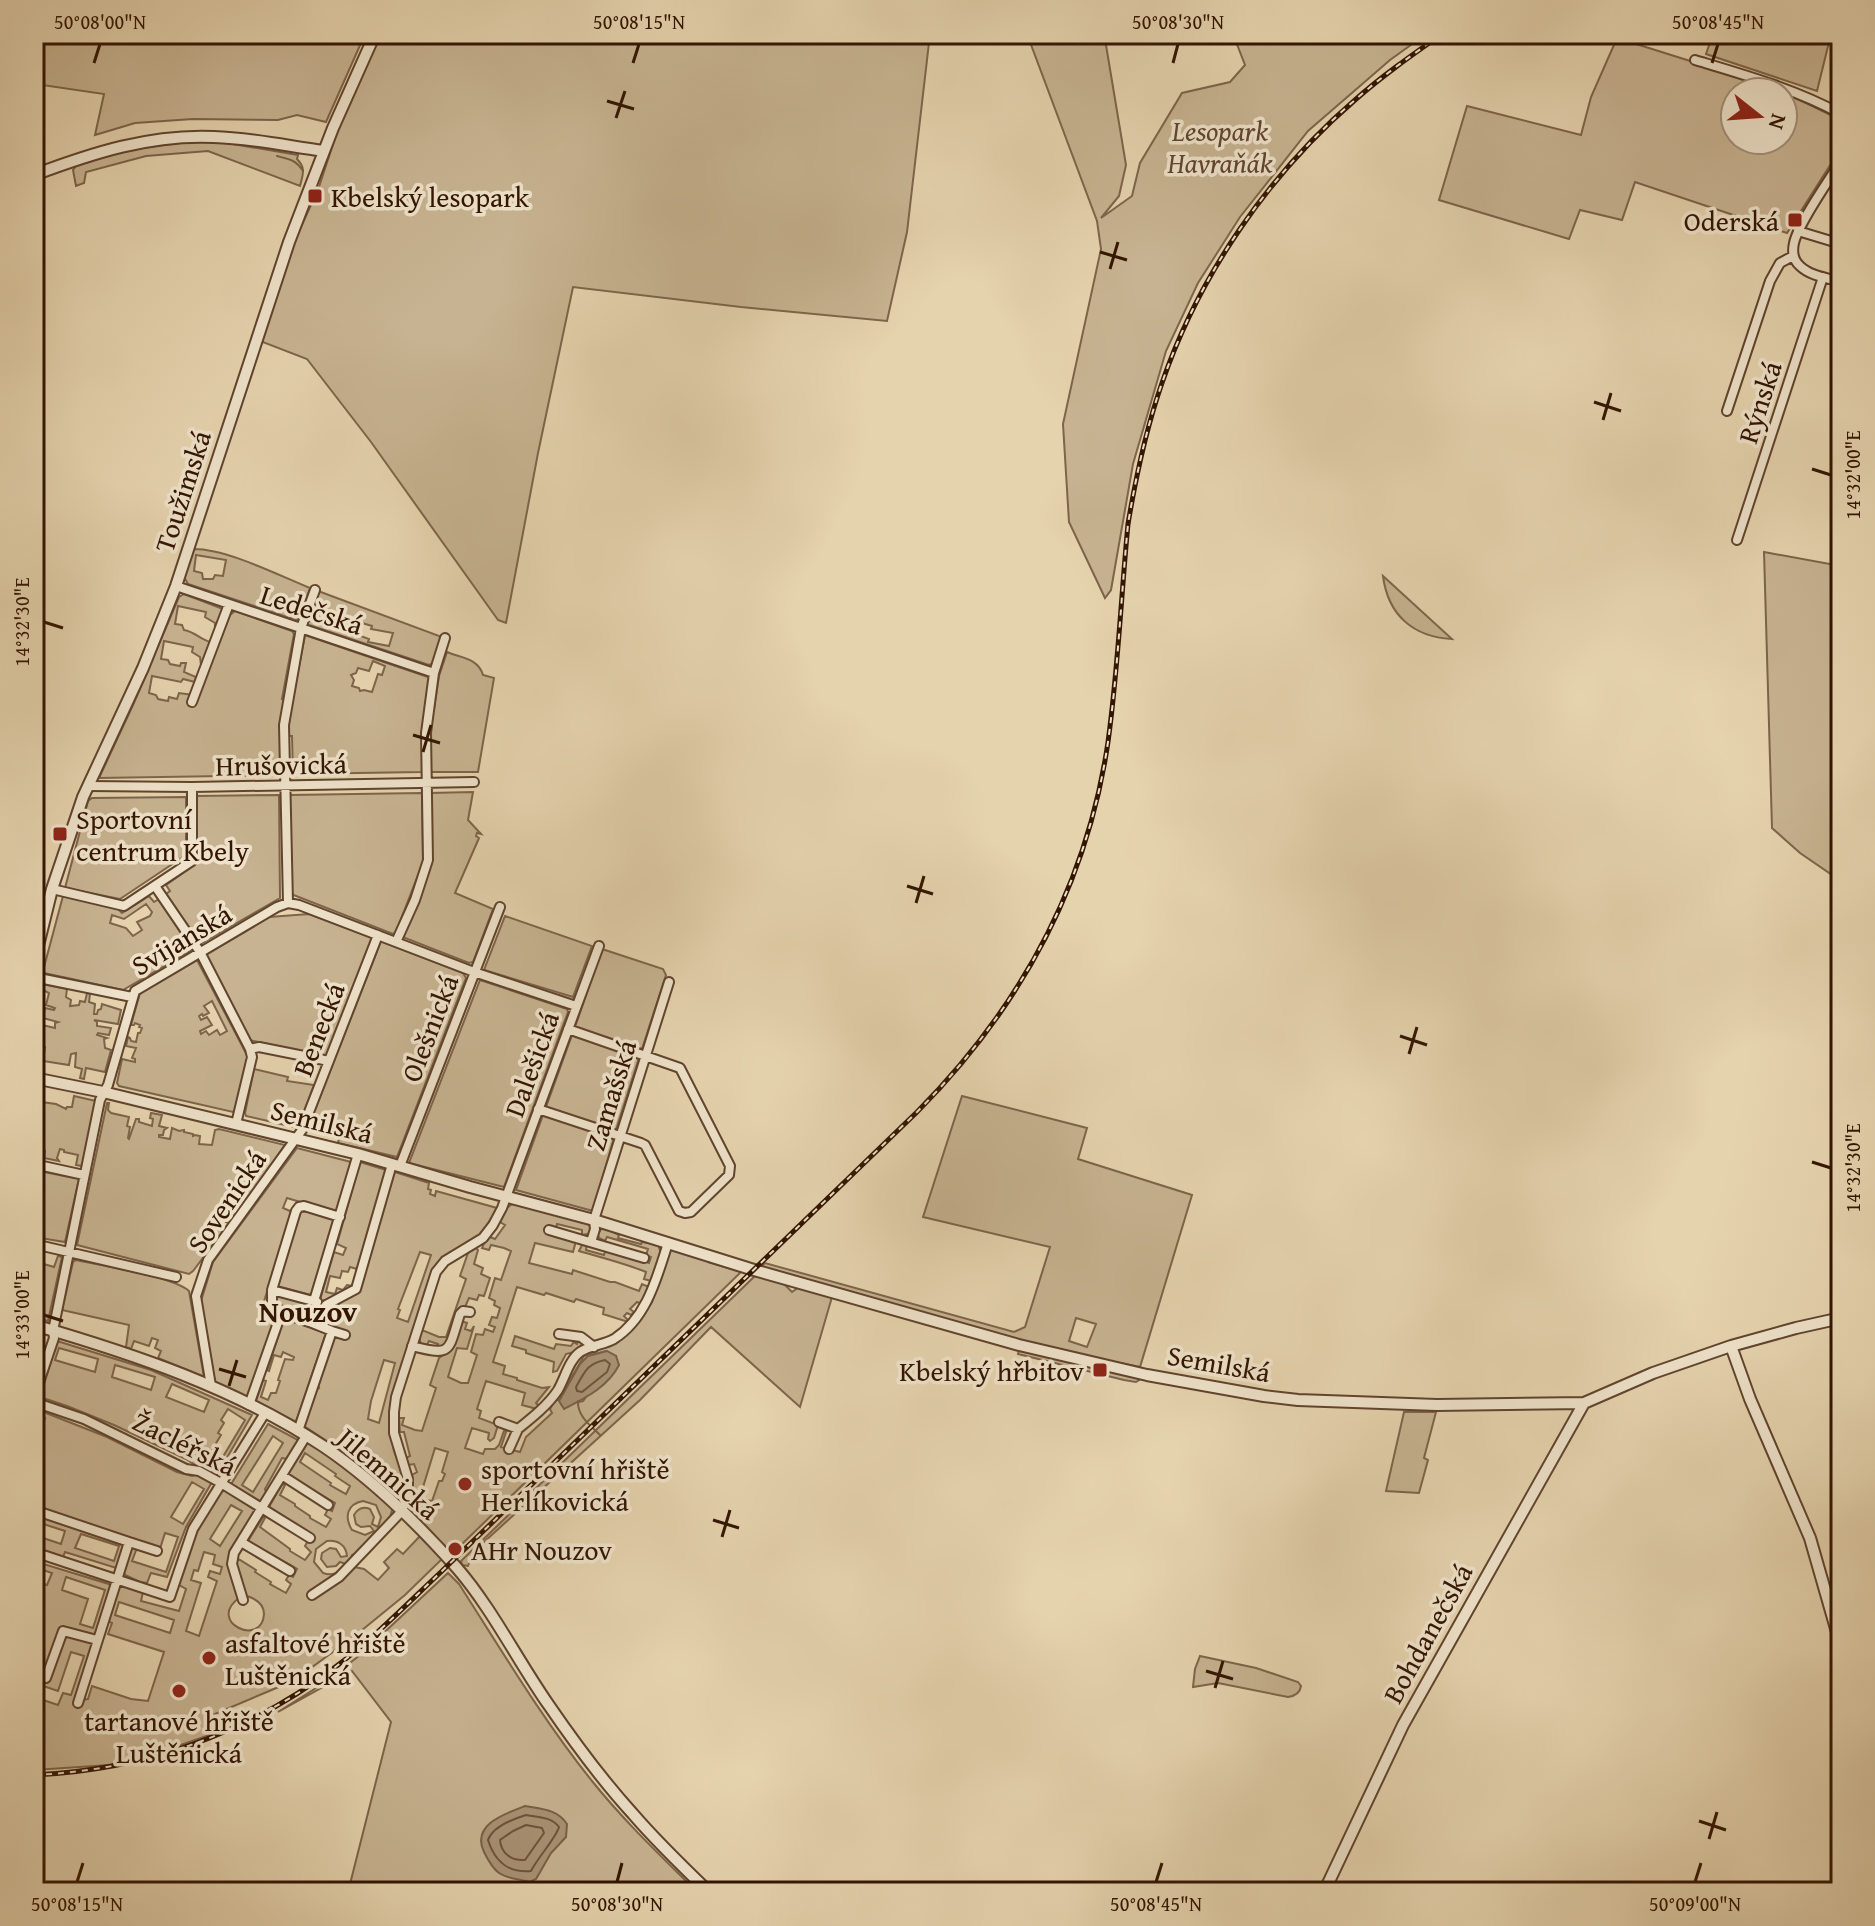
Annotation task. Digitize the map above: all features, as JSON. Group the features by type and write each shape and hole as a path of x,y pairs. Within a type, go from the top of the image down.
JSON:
{"street":[{"name":"Toužimská","path":"34,962 52,889 88,786 148,657 176,586 289,242 324,151 375,34"},
{"path":"1695,60 1775,85 1841,114"},
{"path":"34,175 127,145 188,137 242,139 324,151"},
{"path":"1841,161 1798,231 1793,248 1793,256 1803,269 1841,282"},
{"path":"1798,231 1841,244"},
{"path":"1727,411 1770,281 1780,263 1793,256"},
{"name":"Rýnská","path":"1737,540 1823,277"},
{"name":"Ledečská","path":"176,586 434,673"},
{"path":"315,590 301,628 284,725 288,903 576,1006"},
{"path":"192,702 229,604"},
{"path":"396,942 415,900 428,860 426,733 434,673 445,638"},
{"name":"Hrušovická","path":"88,786 474,782"},
{"path":"52,889 124,906 192,861 192,787"},
{"path":"155,886 200,952 250,1049 252,1057 236,1124"},
{"name":"Svijanská","path":"34,1399 54,1338 68,1252 103,1092 108,1085 135,991 288,903"},
{"name":"Olešnická","path":"326,1305 356,1289 396,1165 500,907"},
{"name":"Benecká","path":"298,1139 378,935"},
{"name":"Dalešická","path":"402,1511 408,1494 408,1479 394,1433 396,1397 436,1272 445,1261 483,1238 499,1214 599,946"},
{"path":"34,977 132,997"},
{"name":"Zamašská","path":"594,1220 669,982"},
{"path":"538,1109 645,1145 682,1213 691,1212 729,1175 730,1166 680,1068 568,1029"},
{"path":"250,1049 259,1047 329,1061"},
{"name":"Semilská","path":"34,1078 358,1154 1019,1345 1147,1375 1264,1396 1437,1405 1584,1403 1653,1373 1731,1346 1841,1318"},
{"name":"Sovenická","path":"211,1386 196,1296 208,1260 298,1139"},
{"path":"314,1301 358,1154"},
{"path":"34,1164 84,1175"},
{"path":"340,1217 299,1207 272,1290 272,1305 345,1335"},
{"path":"591,1242 594,1220"},
{"path":"549,1230 644,1258"},
{"path":"509,1449 518,1429 538,1413 557,1391 580,1352 614,1339 645,1306 668,1243"},
{"path":"34,1244 176,1277"},
{"path":"272,1290 326,1305 319,1324"},
{"path":"249,1405 282,1311"},
{"path":"412,1346 437,1353 444,1351 450,1346 460,1314 470,1312"},
{"name":"Jilemnická","path":"34,1325 155,1363 265,1413 336,1456 402,1511 458,1569 546,1702 613,1791 709,1892"},
{"path":"243,1600 232,1564 234,1553 283,1476 302,1433 332,1331"},
{"path":"559,1334 581,1337 594,1347"},
{"path":"1731,1346 1750,1399 1810,1538 1841,1646"},
{"name":"Žacléřská","path":"34,1399 84,1419 186,1469 199,1471 310,1538"},
{"name":"Bohdanečská","path":"1324,1892 1403,1725 1584,1403"},
{"path":"34,1552 170,1597 193,1529 265,1413"},
{"path":"499,1422 518,1429"},
{"path":"283,1476 328,1505"},
{"path":"34,1510 157,1551"},
{"path":"312,1595 339,1577 402,1511"},
{"path":"78,1703 129,1542"},
{"path":"241,1542 290,1571"},
{"path":"34,1674 46,1678 63,1631 97,1640"}],"green space":[{"path":"34,34 365,34 326,122 297,115 278,120 193,119 135,123 95,135 104,94 42,85 43,62 34,60"},
{"path":"380,34 930,34 907,232 887,321 573,287 506,623 498,620 371,442 307,359 260,341 293,244 318,190 337,132"},
{"name":"Lesopark Havraňák","path":"1027,34 1102,34 1126,165 1119,196 1101,218 1132,196 1140,163 1182,93 1230,82 1245,65 1233,34 1426,34 1390,60 1308,131 1240,217 1198,283 1166,351 1133,464 1111,590 1105,598 1069,522 1063,424 1101,249 1097,221"},
{"path":"1713,34 1831,34 1817,91 1799,85 1799,76 1772,76 1706,54"},
{"path":"1617,38 1738,76 1719,76 1719,156 1799,156 1799,100 1841,120 1841,148 1787,233 1635,182 1622,220 1580,210 1569,239 1439,200 1467,106 1581,135 1591,97"},
{"path":"187,142 221,142 298,155 303,171 300,186 208,151 146,156 86,172 84,183 76,186 73,170 76,166 126,150"},
{"path":"194,549 207,550 252,564 310,588 296,620 188,584 184,577","holes":["196,555 226,560 223,576 203,579 202,573 194,571"]},
{"path":"1764,552 1841,566 1841,881 1800,853 1772,828"},
{"path":"1383,576 1452,639 1425,634 1405,621 1390,602"},
{"path":"318,591 442,637 434,663 429,665 306,624","holes":["362,623 372,626 371,629 393,633 389,646 368,642 369,639 358,635"]},
{"path":"184,594 223,609 215,630 215,623 205,617 206,612 178,606 175,624 210,642 201,665 200,657 192,652 193,647 164,641 161,659 180,666 186,663 184,672 196,677 195,682 183,679 181,682 152,676 149,693 158,699 177,699 179,693 193,695 196,702 230,615 235,611 294,634 282,699 293,698 305,635 428,677 427,706 434,709 439,676 447,652 473,662 483,675 494,678 478,772 431,772 431,748 422,747 422,772 293,774 292,736 282,736 282,775 99,778 179,597","holes":["373,661 385,666 382,675 378,674 372,692 360,691 352,686 354,680 351,675 358,668 369,671"]},
{"path":"473,792 468,820 481,834 477,833 479,838 455,893 493,909 473,962 469,963 403,935 432,862 430,793"},
{"path":"422,793 423,862 396,932 393,934 291,894 289,795"},
{"path":"279,795 280,898 199,945 166,894 170,891 166,885 200,861 196,854 195,796"},
{"path":"186,797 186,855 120,899 65,888 88,801 92,798"},
{"path":"63,896 117,908 122,913 149,896 154,902 159,899 192,950 123,990 43,971","holes":["146,904 152,912 137,922 142,930 133,936 126,928 110,923 112,915 124,919","170,943 175,953 143,971 138,962 158,950 157,944 160,948"]},
{"path":"309,914 372,940 326,1056 249,1040 205,955 269,917"},
{"path":"505,916 592,946 573,997 484,970"},
{"path":"381,941 463,973 466,978 397,1157 338,1143 339,1138 307,1130"},
{"path":"602,949 663,969 666,975 642,1049 575,1027"},
{"path":"197,960 248,1057 233,1112 119,1086 122,1059 135,1062 132,1058 136,1048 126,1046 128,1037 136,1042 142,1028 135,1023 131,1025 140,993","holes":["212,1001 227,1031 220,1035 217,1030 209,1035 206,1031 201,1034 200,1031 212,1025 207,1017 201,1020 199,1016 209,1013 204,1006"]},
{"path":"480,980 567,1009 568,1012 504,1187 409,1163"},
{"path":"42,984 67,989 70,1006 85,1002 87,993 90,994 89,1002 95,1004 94,1014 102,1004 121,1010 118,1024 94,1020 97,1026 111,1028 109,1035 97,1035 107,1038 104,1039 105,1048 111,1050 105,1072 86,1068 84,1079 80,1078 82,1069 75,1067 76,1053 71,1054 69,1065 43,1061 43,1046 39,1058 35,1058 34,1035 40,1036 42,1025 55,1028 58,1022 43,1018 45,1008 55,1008 46,1005 49,993 39,988"},
{"path":"572,1035 639,1058 616,1130 546,1107"},
{"path":"254,1069 288,1077 287,1081 314,1085 298,1128 246,1116"},
{"path":"74,1096 96,1101 82,1166 76,1165 78,1155 60,1149 59,1161 44,1158 45,1151 34,1147 34,1101 56,1104 66,1109 72,1107"},
{"path":"962,1096 1087,1128 1078,1159 1192,1195 1140,1367 996,1334 759,1269 765,1263 1014,1332 1025,1327 1050,1247 923,1217","holes":["1076,1318 1096,1324 1087,1347 1069,1341"]},
{"path":"107,1103 111,1113 129,1117 129,1139 136,1119 152,1126 151,1113 162,1115 159,1126 167,1128 159,1137 170,1139 172,1128 200,1136 199,1144 212,1145 215,1130 219,1129 285,1145 229,1224 220,1218 216,1224 224,1230 189,1274 77,1245"},
{"path":"543,1115 614,1138 593,1211 516,1190"},
{"path":"297,1148 351,1162 337,1210 330,1211 287,1198 283,1208 293,1209 261,1311 275,1316 247,1398 215,1382 201,1301 213,1262"},
{"path":"360,1162 386,1170 354,1287 328,1301 320,1300 334,1252 343,1255 346,1248 337,1244","holes":["350,1267 357,1269 353,1286 347,1285 343,1290 337,1288 335,1294 326,1292 330,1276 340,1278 342,1271 348,1272"]},
{"path":"34,1170 79,1179 65,1242 34,1237 34,1187 38,1186 41,1178 34,1176"},
{"path":"392,1171 429,1183 430,1194 435,1196 436,1191 497,1208 478,1236 441,1259 431,1274 392,1399 391,1432 405,1491 399,1498 342,1451 304,1426 334,1336 346,1339 349,1333 327,1324 333,1304 358,1290","holes":["420,1252 431,1255 408,1322 397,1318 398,1309","384,1360 395,1363 379,1423 368,1419"]},
{"path":"512,1204 588,1222 591,1229 588,1234 582,1235 582,1230 557,1224 556,1229 547,1234 576,1241 573,1252 535,1243 529,1263 572,1274 573,1270 639,1291 642,1284 649,1287 642,1304 637,1302 630,1309 634,1312 624,1316 628,1320 625,1321 603,1314 604,1308 576,1299 574,1302 517,1287 493,1362 505,1366 503,1374 542,1388 549,1387 536,1403 539,1406 537,1409 522,1405 525,1393 486,1381 477,1409 481,1411 479,1418 498,1425 494,1438 490,1441 489,1433 472,1428 465,1448 483,1454 485,1449 495,1449 499,1445 507,1429 501,1447 520,1452 526,1437 552,1413 550,1409 555,1400 558,1400 584,1356 616,1343 640,1321 652,1302 668,1253 674,1248 741,1272 458,1548 453,1541 444,1550 410,1512 423,1507 427,1500 432,1501 445,1474 442,1472 448,1452 435,1448 420,1501 414,1503 412,1475 417,1472 414,1464 408,1465 406,1458 410,1456 404,1432 400,1432 399,1418 404,1418 402,1425 422,1431 436,1388 430,1385 439,1358 449,1351 461,1321 467,1323 465,1329 471,1331 474,1326 467,1349 457,1348 448,1377 468,1383 477,1355 471,1352 476,1334 483,1335 485,1329 493,1332 495,1327 489,1325 492,1317 497,1318 500,1308 489,1298 495,1278 501,1280 511,1251 491,1245 489,1250 482,1248 490,1237 495,1239 505,1225 500,1222","holes":["606,1351 616,1356 583,1401 579,1402 588,1356"]},
{"path":"304,1209 335,1218 311,1295 277,1286"},
{"path":"601,1229 608,1229 619,1235 618,1238 641,1244 658,1244 661,1254 651,1281 644,1279 646,1272 579,1251 587,1243 586,1250 604,1255 606,1249 649,1263 651,1257 646,1255 648,1249 607,1237 605,1241 599,1238"},
{"path":"476,1248 474,1264 483,1268 481,1274 490,1278 484,1296 479,1295 477,1300 469,1298 465,1307 460,1309 450,1337 442,1346 437,1349 438,1344 429,1341 427,1345 421,1344 419,1338 422,1330 446,1337 466,1279 460,1276 468,1253"},
{"path":"58,1256 62,1257 48,1321 34,1317 34,1261 54,1267"},
{"path":"76,1260 153,1276 189,1291 204,1377 158,1358 161,1351 155,1348 158,1340 152,1338 149,1346 134,1341 131,1349 126,1347 129,1325 62,1310"},
{"path":"757,1274 782,1282 792,1292 799,1287 832,1297 800,1407 711,1327 640,1400 473,1552 468,1566 462,1565 461,1561"},
{"path":"281,1295 312,1304 318,1312 313,1318 308,1318 279,1307 276,1298"},
{"path":"284,1319 326,1333 296,1422 256,1401 263,1380 266,1381 261,1397 268,1400 271,1393 276,1393 285,1359 293,1360 294,1357 283,1352 281,1357 274,1355 267,1370"},
{"path":"515,1336 554,1349 556,1344 571,1346 575,1340 577,1344 581,1342 582,1348 566,1354 557,1371 553,1372 554,1362 512,1346"},
{"path":"57,1341 151,1370 252,1415 215,1478 186,1459 114,1425 40,1397","holes":["59,1348 98,1359 95,1372 55,1360","115,1365 155,1377 151,1390 112,1377","172,1384 209,1400 204,1412 166,1397","228,1409 245,1420 215,1470 204,1463 221,1435 218,1433 224,1423 221,1420"]},
{"path":"1021,1345 1147,1375 1136,1382 1124,1380 1018,1354"},
{"path":"36,1409 107,1437 177,1472 192,1476 198,1474 212,1482 186,1527 167,1577 151,1573 147,1583 140,1582 125,1575 123,1570 65,1552 63,1557 34,1547 34,1535 61,1544 65,1531 34,1521 34,1499 38,1500 40,1493 34,1491 34,1436 39,1437 45,1418 36,1415 34,1423","holes":["192,1482 204,1489 183,1524 171,1517","165,1533 178,1537 166,1572 132,1561 137,1548 158,1555","81,1534 119,1546 114,1561 75,1548"]},
{"path":"1404,1412 1436,1412 1419,1493 1386,1491"},
{"path":"268,1424 300,1441 288,1459 282,1458 265,1489 267,1496 262,1503 230,1486","holes":["273,1436 283,1443 253,1492 242,1485"]},
{"path":"308,1442 393,1507 390,1517 358,1553 352,1555 349,1566 364,1569 378,1580 389,1568 384,1562 397,1549 403,1554 420,1536 442,1559 405,1595 293,1681 210,1716 224,1730 110,1765 34,1770 34,1697 58,1705 63,1693 71,1695 84,1656 71,1652 58,1691 34,1683 34,1581 47,1585 52,1573 34,1567 34,1561 112,1585 76,1701 88,1699 92,1686 131,1699 148,1701 164,1652 108,1634 112,1623 107,1621 119,1585 143,1592 141,1601 179,1611 186,1589 179,1585 179,1580 192,1540 224,1490 255,1509 256,1514 231,1557 256,1570 270,1584 286,1593 291,1584 286,1580 289,1575 293,1577 297,1569 248,1541 263,1517 260,1527 305,1560 311,1552 305,1546 311,1535 269,1507 282,1484 285,1485 280,1495 326,1527 331,1519 325,1515 328,1509 332,1511 335,1503 287,1475","holes":["305,1453 350,1486 346,1494 300,1462","363,1501 376,1505 381,1517 378,1527 372,1524 374,1517 370,1509 361,1508 354,1515 356,1524 370,1526 374,1531 365,1535 352,1530 348,1512 353,1505","231,1505 242,1511 220,1546 210,1539","327,1541 335,1541 345,1549 347,1556 341,1557 336,1549 330,1548 322,1553 321,1559 327,1567 340,1562 346,1564 333,1574 323,1573 314,1562 316,1549","204,1552 215,1555 213,1564 222,1567 220,1574 210,1571 208,1577 217,1581 199,1636 186,1631 201,1583 191,1580 194,1570 198,1571","66,1577 105,1590 93,1628 80,1624 88,1599 62,1590","247,1596 263,1607 261,1624 255,1629 238,1628 232,1623 229,1615 231,1607 239,1598 245,1604 244,1597","119,1602 174,1620 170,1633 115,1615"]},
{"path":"448,1573 459,1584 574,1758 630,1824 697,1892 348,1892 391,1722 352,1671 278,1712 324,1683 360,1655"},
{"path":"1200,1656 1256,1668 1298,1682 1301,1686 1297,1694 1288,1697 1218,1683 1193,1687"}],"water":[{"path":"607,1351 616,1356 619,1365 609,1380 564,1409 559,1401 580,1364 588,1356"},
{"path":"525,1806 554,1813 567,1824 566,1837 551,1853 536,1879 530,1882 506,1877 497,1871 481,1843 482,1835 492,1822"}],"waterway":[{"path":"277,156 295,162 303,171"},
{"path":"578,1401 582,1416 600,1435"}],"railway":[{"path":"34,1775 116,1765 195,1744 269,1710 338,1665 442,1571 917,1112 954,1072 1017,988 1043,942 1084,846 1108,742 1128,524 1151,418 1177,343 1240,229 1294,160 1365,91 1442,34"}],"place":[{"name":"Kbelský lesopark","path":"315,196"},
{"name":"Oderská","path":"1795,220"},
{"name":"Sportovní centrum Kbely","path":"60,834"},
{"name":"Kbelský hřbitov","path":"1100,1370"},
{"name":"sportovní hřiště Herlíkovická","path":"465,1484"},
{"name":"AHr Nouzov","path":"455,1549"},
{"name":"asfaltové hřiště Luštěnická","path":"209,1658"},
{"name":"tartanové hřiště Luštěnická","path":"179,1691"}],"district":[{"name":"Nouzov","path":"308,1311"}]}
